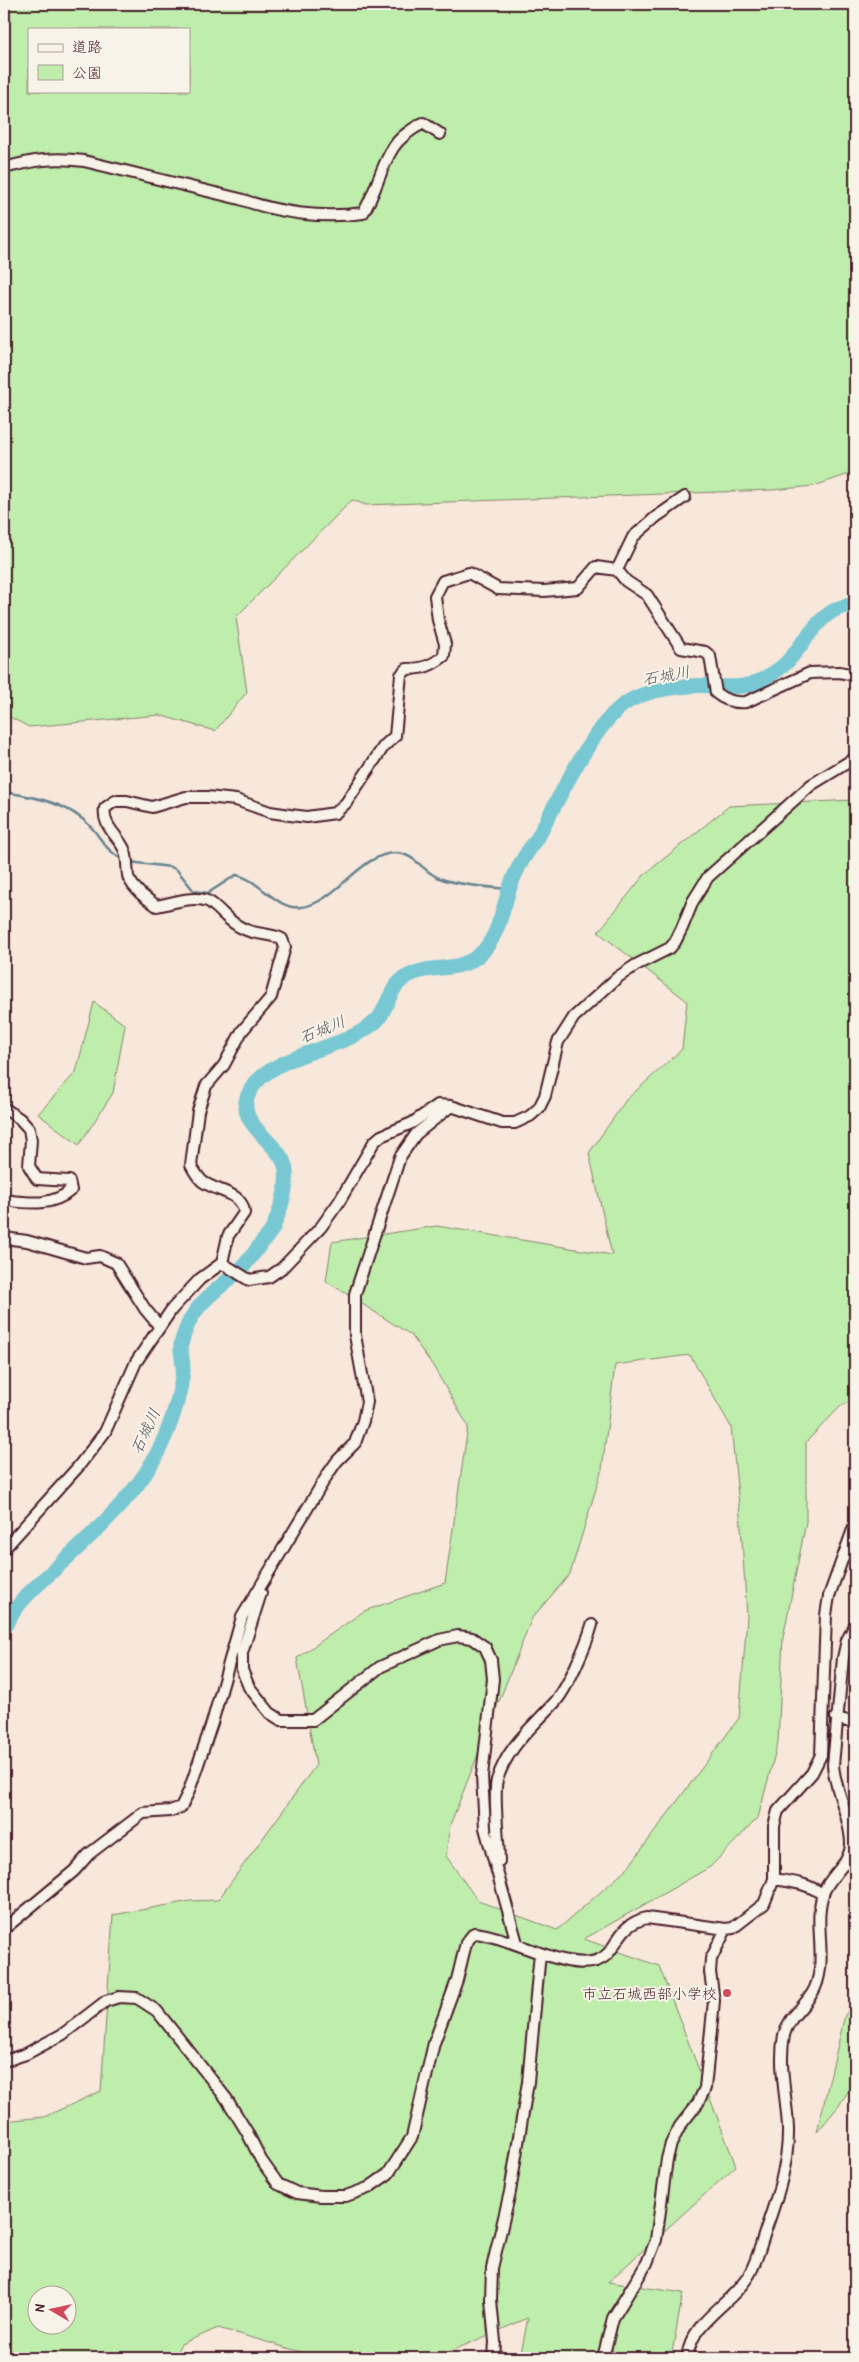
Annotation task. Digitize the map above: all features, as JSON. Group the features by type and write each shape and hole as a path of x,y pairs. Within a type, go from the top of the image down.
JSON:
{"street":[{"path":"4,168 37,159 58,157 84,161 240,199 260,206 317,215 352,214 363,213 373,197 393,148 402,138 423,123 440,134"},
{"path":"617,570 633,537 656,517 685,497"},
{"path":"4,1549 78,1466 105,1432 136,1362 172,1309 200,1279 223,1264 228,1236 244,1213 244,1206 237,1199 204,1183 190,1165 198,1111 206,1086 224,1065 242,1031 271,997 285,947 282,939 248,931 231,923 210,902 196,899 158,906 139,894 128,877 129,864 124,848 107,826 104,816 105,808 115,801 127,801 152,807 186,797 207,797 236,800 270,812 290,815 307,817 335,813 346,803 384,746 395,736 401,675 407,669 422,670 432,666 444,656 445,644 438,620 436,596 443,581 469,573 498,589 544,591 578,588 596,567 617,570 626,581 647,595 681,648 705,652 710,656 716,693 728,701 746,702 810,673 839,672 855,675"},
{"path":"223,1264 249,1280 270,1277 288,1262 340,1202 374,1142 381,1136 412,1123 438,1105 451,1106 502,1124 515,1124 530,1116 539,1108 545,1096 558,1042 574,1018 618,977 636,964 670,948 682,928 692,901 708,877 811,785 855,758"},
{"path":"4,1929 74,1871 89,1854 143,1813 170,1811 181,1807 189,1791 212,1723 242,1617 328,1474 355,1443 366,1402 355,1335 355,1294 400,1157 416,1134 451,1106"},
{"path":"4,1108 20,1119 28,1129 31,1140 29,1166 37,1178 69,1181 71,1190 61,1199 46,1202 4,1200"},
{"path":"4,1238 27,1241 86,1258 108,1258 116,1263 145,1309 160,1327"},
{"path":"4,2061 26,2054 63,2034 106,2001 119,1997 137,1998 157,2011 226,2098 247,2132 261,2160 278,2184 297,2193 321,2196 346,2196 368,2188 388,2174 412,2137 434,2043 454,1987 466,1943 474,1933 486,1934 517,1943 540,1953 577,1964 599,1961 609,1952 624,1929 634,1921 647,1918 726,1929 733,1928 764,1904 774,1880 774,1826 778,1811 812,1773 821,1755 826,1616 829,1596 855,1524"},
{"path":"267,1575 242,1653 242,1670 249,1687 270,1713 281,1720 313,1720 380,1666 439,1640 458,1636 472,1638 485,1647 490,1660 493,1679 482,1776 485,1828 517,1943"},
{"path":"500,1877 496,1783 505,1760 534,1722 557,1700 587,1642 592,1625"},
{"path":"687,2358 689,2346 698,2328 738,2290 748,2277 775,2202 787,2148 788,2129 780,2061 785,2033 792,2015 815,1988 821,1961 820,1919 823,1895 851,1850 849,1829 834,1782 833,1765 843,1658 847,1640 855,1625"},
{"path":"836,1717 855,1724"},
{"path":"774,1880 811,1887 823,1895"},
{"path":"603,2358 613,2318 647,2263 656,2240 667,2159 671,2144 680,2126 698,2103 705,2088 714,2001 710,1972 711,1959 726,1929"},
{"path":"494,2358 495,2342 491,2300 492,2268 510,2192 528,2082 540,1953"},
{"path":"851,2358 855,2356"}],"green space":[{"path":"4,4 855,4 855,472 814,486 772,490 366,505 352,500 236,617 247,692 215,731 159,715 29,727 4,714"},
{"path":"855,800 855,1400 841,1406 806,1442 806,1522 783,1638 778,1742 758,1818 710,1867 584,1939 659,1966 736,2166 608,2282 683,2293 671,2358 520,2358 528,2318 435,2358 322,2358 218,2328 181,2344 173,2358 4,2358 4,2121 44,2117 101,2091 113,1915 190,1901 218,1900 316,1765 297,1658 364,1611 445,1583 468,1426 433,1366 411,1335 326,1281 332,1242 437,1226 612,1255 589,1153 626,1100 682,1049 687,1001 598,932 645,874 729,806","holes":["690,1355 731,1427 741,1525 747,1617 739,1718 627,1869 557,1930 478,1901 446,1856 450,1825 532,1618 570,1574 602,1469 615,1365"]},
{"path":"94,1002 125,1025 113,1093 79,1145 38,1114 76,1072"},
{"path":"855,2002 855,2081 838,2107 817,2132 845,2015"}],"waterway":[{"name":"石城川","path":"4,1628 14,1611 27,1595 110,1517 147,1472 173,1416 183,1371 181,1345 183,1335 190,1320 206,1299 242,1268 273,1228 280,1211 286,1186 286,1170 279,1154 257,1130 246,1112 246,1102 250,1091 258,1080 284,1063 344,1040 370,1026 381,1015 398,984 408,976 426,970 461,965 478,956 484,950 498,926 517,869 537,839 565,785 601,728 626,703 648,693 665,689 700,685 730,687 749,685 759,681 786,663 825,617 844,606 855,605"},
{"path":"4,792 40,799 63,807 83,819 109,850 124,860"},
{"path":"129,862 171,867 177,870 194,891 208,893 236,875 253,882 276,900 293,907 302,907 326,897 372,860 384,855 397,853 410,857 430,873 442,879 467,885 509,889"}],"place":[{"name":"市立石城西部小学校","path":"727,1993"}]}
